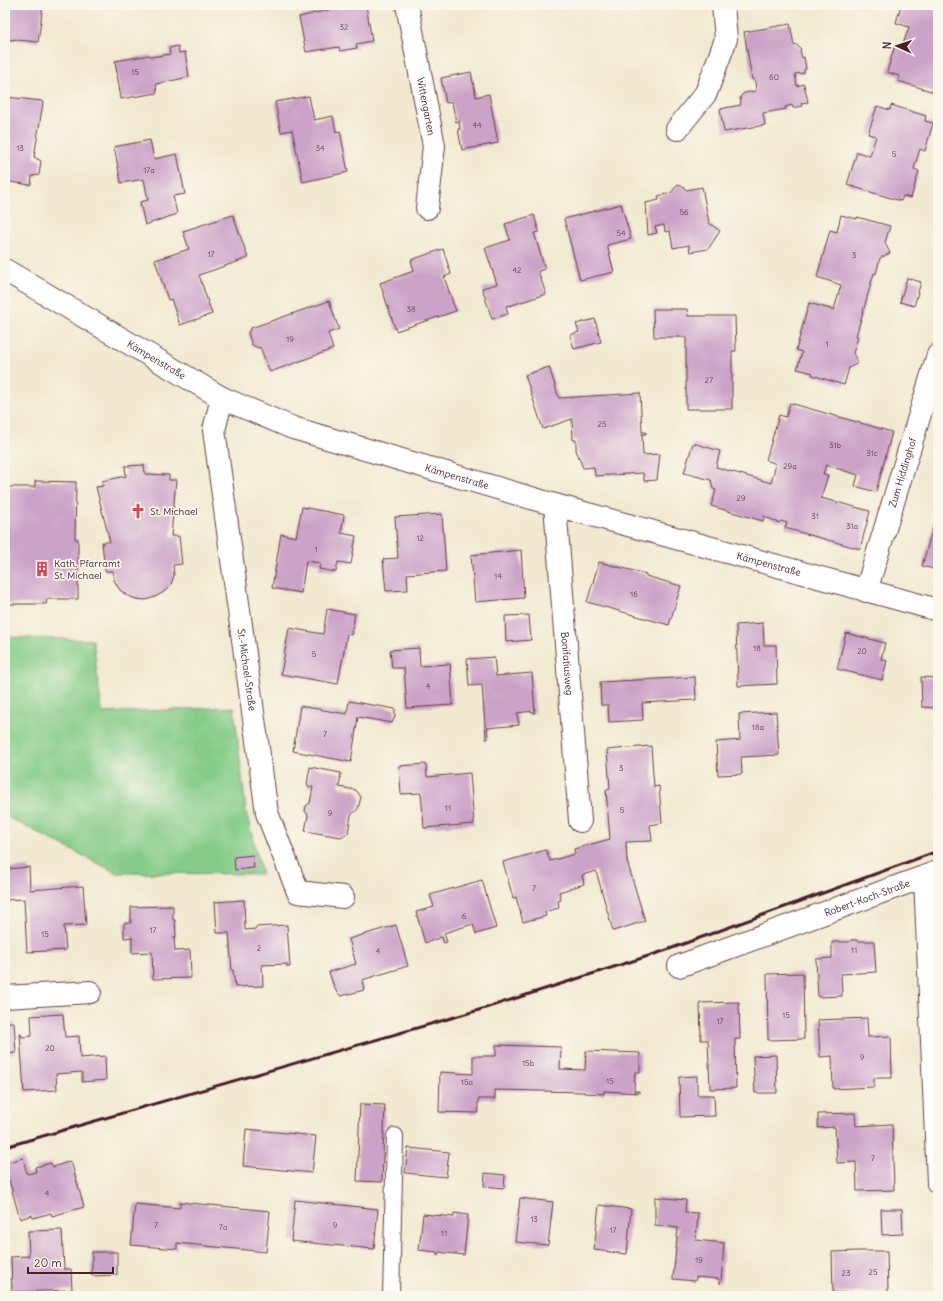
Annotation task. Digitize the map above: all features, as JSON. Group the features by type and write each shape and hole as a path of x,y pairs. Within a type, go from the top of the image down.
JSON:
{"street":[{"name":"Wittengarten","path":"408,5 434,146 427,208"},
{"path":"677,130 706,93 726,38 723,5"},
{"name":"Kämpenstraße","path":"5,270 222,398 293,428 555,505 938,610"},
{"name":"Zum Hiddinghof","path":"866,591 938,355"},
{"name":"St.-Michael-Straße","path":"222,398 214,430 267,813 298,892 343,897"},
{"name":"Bonifatiusweg","path":"555,505 580,821"},
{"name":"Robert-Koch-Straße","path":"679,966 932,874 938,1183"},
{"path":"5,997 90,992"}],"lane":[{"path":"390,1296 395,1136"}],"green space":[{"path":"5,637 93,640 102,713 234,707 246,812 262,874 117,873 5,816"}],"building":[{"path":"5,5 43,5 38,42 5,39"},
{"path":"366,5 372,41 356,44 357,48 340,51 339,47 306,52 299,17 332,9 332,6"},
{"path":"450,5 464,5 464,6 453,8"},
{"path":"901,5 938,5 938,88 936,87 934,92 898,81 899,76 887,72 895,45 902,47 909,27 896,23"},
{"path":"790,24 794,45 795,44 801,49 802,58 804,57 806,69 804,70 804,73 795,74 797,86 804,84 808,102 801,103 802,106 793,108 792,105 785,107 786,109 763,113 765,125 724,132 720,109 741,105 740,97 744,93 756,91 755,81 752,79 744,32"},
{"path":"178,46 179,53 185,52 189,77 156,84 157,93 121,99 115,61 150,55 151,57 170,54 169,48"},
{"path":"471,72 476,97 489,94 498,143 462,150 458,129 460,129 459,121 456,122 452,102 446,103 441,78"},
{"path":"309,96 314,120 333,116 336,132 340,131 348,172 303,182 292,130 281,132 275,102"},
{"path":"6,97 42,101 43,103 34,157 41,161 39,175 32,176 30,185 5,181"},
{"path":"891,105 926,116 925,121 933,123 925,151 920,149 914,169 919,171 911,198 903,196 901,201 847,185 857,152 870,156 876,136 868,134 877,106 890,110"},
{"path":"150,140 154,159 177,154 185,194 173,196 177,214 145,225 140,202 148,200 144,179 121,183 114,147"},
{"path":"678,184 687,190 702,187 709,223 720,231 708,249 690,252 689,245 673,248 670,231 665,232 664,225 655,227 657,233 648,235 646,203 659,200 658,196 671,193"},
{"path":"621,204 631,239 607,245 614,272 580,280 564,219"},
{"path":"233,215 248,258 199,275 212,314 180,325 171,299 168,300 155,260 189,249 183,231"},
{"path":"534,215 539,232 534,233 545,269 538,271 546,294 506,306 508,314 492,319 482,288 497,284 485,248 510,240 505,224"},
{"path":"841,215 857,219 857,217 890,226 885,243 890,253 880,258 876,274 874,273 856,336 858,337 853,353 858,363 849,368 844,385 812,375 813,373 797,369 802,352 796,350 809,303 834,310 841,285 817,277 830,230 837,232"},
{"path":"443,249 451,274 444,277 456,311 396,331 380,283 414,271 411,260"},
{"path":"907,278 921,282 914,306 900,302"},
{"path":"329,301 339,329 328,333 333,349 270,372 260,347 258,348 252,345 248,333 251,328"},
{"path":"653,309 687,309 688,316 735,316 736,351 732,351 732,409 686,409 686,337 654,337"},
{"path":"595,319 601,342 574,349 570,335 579,332 576,324"},
{"path":"549,367 559,398 640,393 642,432 646,432 646,434 642,434 643,455 660,454 657,480 644,481 643,473 595,476 594,467 583,468 576,450 576,440 573,440 572,419 543,429 525,375"},
{"path":"790,403 892,432 876,492 855,486 858,475 826,465 823,474 828,475 821,498 870,511 860,549 785,528 787,523 781,521 779,523 764,516 763,521 711,506 716,490 713,489 711,480 684,473 693,443 720,451 716,467 771,483 776,464 766,460 779,415 786,417"},
{"name":"St. Michael","path":"144,465 145,474 169,475 169,480 176,480 171,536 179,536 182,564 173,565 174,575 171,585 164,592 146,600 136,599 126,595 119,589 114,580 113,571 105,571 102,542 110,542 96,487 103,486 102,481 126,476 125,466"},
{"name":"Kath. Pfarramt St. Michael","path":"35,481 76,482 75,539 78,539 78,599 47,599 46,604 5,604 5,487 35,487"},
{"path":"302,507 344,515 341,533 356,536 351,564 338,562 336,572 319,569 320,563 306,561 301,593 272,588 281,534 296,537"},
{"path":"442,514 446,571 407,574 408,590 386,591 383,559 398,558 395,517"},
{"path":"935,520 938,521 938,570 922,566"},
{"path":"521,550 524,598 475,602 471,555"},
{"path":"599,562 646,574 646,576 681,586 669,625 587,602"},
{"path":"327,609 355,614 351,635 347,634 338,684 281,674 289,628 323,634"},
{"path":"529,615 531,640 506,642 505,616"},
{"path":"763,623 764,645 776,645 777,684 738,686 736,625"},
{"path":"846,633 885,643 881,659 887,661 882,680 837,669"},
{"path":"419,648 420,666 450,664 453,705 407,708 404,668 392,668 390,650"},
{"path":"494,657 496,676 532,673 535,713 533,713 533,711 517,713 519,725 487,728 488,739 486,739 482,685 469,686 467,659"},
{"path":"695,677 696,700 642,703 643,720 609,722 608,705 601,705 600,682"},
{"path":"921,677 938,678 938,708 922,707"},
{"path":"349,701 395,709 395,716 392,723 358,717 351,762 293,751 300,706 347,714"},
{"path":"776,712 779,755 741,757 742,774 718,775 716,742 740,740 739,714"},
{"path":"651,746 654,787 659,786 662,823 650,825 652,841 626,842 627,861 645,921 613,931 596,871 582,875 584,884 559,892 561,900 558,901 559,908 545,912 546,916 523,922 516,897 513,898 503,862 546,850 550,861 575,854 574,849 610,839 606,790 610,789 607,750"},
{"path":"426,764 427,777 470,773 474,824 424,828 421,793 401,794 399,766"},
{"path":"310,767 341,773 339,787 356,790 361,797 358,809 351,815 348,833 341,837 305,831 308,815 305,811 306,806 310,803 313,787 309,787 307,784"},
{"path":"253,855 254,868 235,870 234,857"},
{"path":"29,867 30,890 83,886 86,925 64,926 66,950 27,952 24,899 5,900 5,876 7,876 7,869"},
{"path":"482,880 496,928 476,934 473,924 444,933 447,942 444,943 442,937 425,943 416,912 434,907 430,895"},
{"path":"244,900 245,930 256,929 256,927 287,925 290,967 287,967 287,964 262,965 263,986 235,987 233,970 232,971 229,933 217,933 215,902"},
{"path":"173,906 173,920 175,920 176,937 174,937 175,951 190,950 191,978 153,979 152,952 132,953 132,937 124,938 124,923 131,923 131,907"},
{"path":"396,925 408,966 362,980 364,990 341,996 336,991 329,972 356,964 349,939"},
{"path":"851,940 874,941 876,972 841,974 842,996 818,997 816,959 832,958 832,942 849,942"},
{"path":"803,973 804,1039 768,1040 767,974"},
{"path":"739,1002 740,1039 735,1039 736,1088 710,1089 708,1040 701,1040 700,1003"},
{"path":"63,1014 65,1037 79,1036 80,1058 105,1056 106,1080 82,1082 82,1072 56,1074 57,1090 24,1092 20,1034 22,1037 32,1036 31,1016"},
{"path":"867,1018 868,1037 891,1036 892,1078 874,1078 874,1087 833,1089 832,1056 820,1057 818,1020"},
{"path":"5,1022 14,1022 16,1053 5,1054"},
{"path":"496,1045 561,1047 560,1069 585,1070 586,1051 640,1053 640,1072 635,1072 634,1091 639,1091 639,1093 604,1091 604,1094 584,1092 495,1090 495,1099 478,1099 478,1113 439,1112 440,1072 473,1074 473,1056 496,1056"},
{"path":"776,1055 777,1093 755,1093 753,1056"},
{"path":"697,1076 697,1095 714,1095 715,1116 680,1117 679,1077"},
{"path":"6,1087 8,1107 5,1107"},
{"path":"360,1104 385,1105 382,1182 357,1181"},
{"path":"855,1113 856,1126 892,1124 894,1190 857,1191 856,1162 837,1163 835,1127 818,1128 818,1114"},
{"path":"246,1129 316,1136 312,1173 243,1166"},
{"path":"408,1148 449,1152 446,1177 405,1173"},
{"path":"23,1158 27,1174 36,1172 35,1167 51,1163 53,1167 71,1161 84,1207 52,1216 51,1213 33,1218 32,1215 20,1219 9,1180 5,1181 5,1163"},
{"path":"485,1173 505,1175 504,1188 484,1186"},
{"path":"655,1197 686,1200 685,1212 698,1213 696,1240 724,1243 721,1283 719,1283 719,1279 696,1277 695,1281 673,1279 678,1228 655,1225"},
{"path":"520,1198 553,1202 548,1245 515,1242"},
{"path":"295,1200 378,1209 374,1249 291,1241"},
{"path":"180,1202 270,1211 266,1252 177,1243 177,1249 131,1245 135,1204 180,1208"},
{"path":"599,1205 631,1209 627,1254 594,1250"},
{"path":"881,1209 902,1209 903,1234 882,1235"},
{"path":"454,1213 468,1215 464,1255 439,1252 437,1255 437,1252 419,1250 423,1214 454,1217"},
{"path":"62,1230 64,1269 71,1269 72,1290 12,1292 11,1257 29,1256 28,1231"},
{"path":"887,1251 888,1292 833,1293 832,1252"},
{"path":"92,1252 117,1252 117,1275 92,1276"}],"railway":[{"path":"5,1147 479,1010 664,951 938,851"}],"place":[{"name":"St. Michael","path":"138,511"},
{"name":"Kath. Pfarramt St. Michael","path":"42,569"}]}
